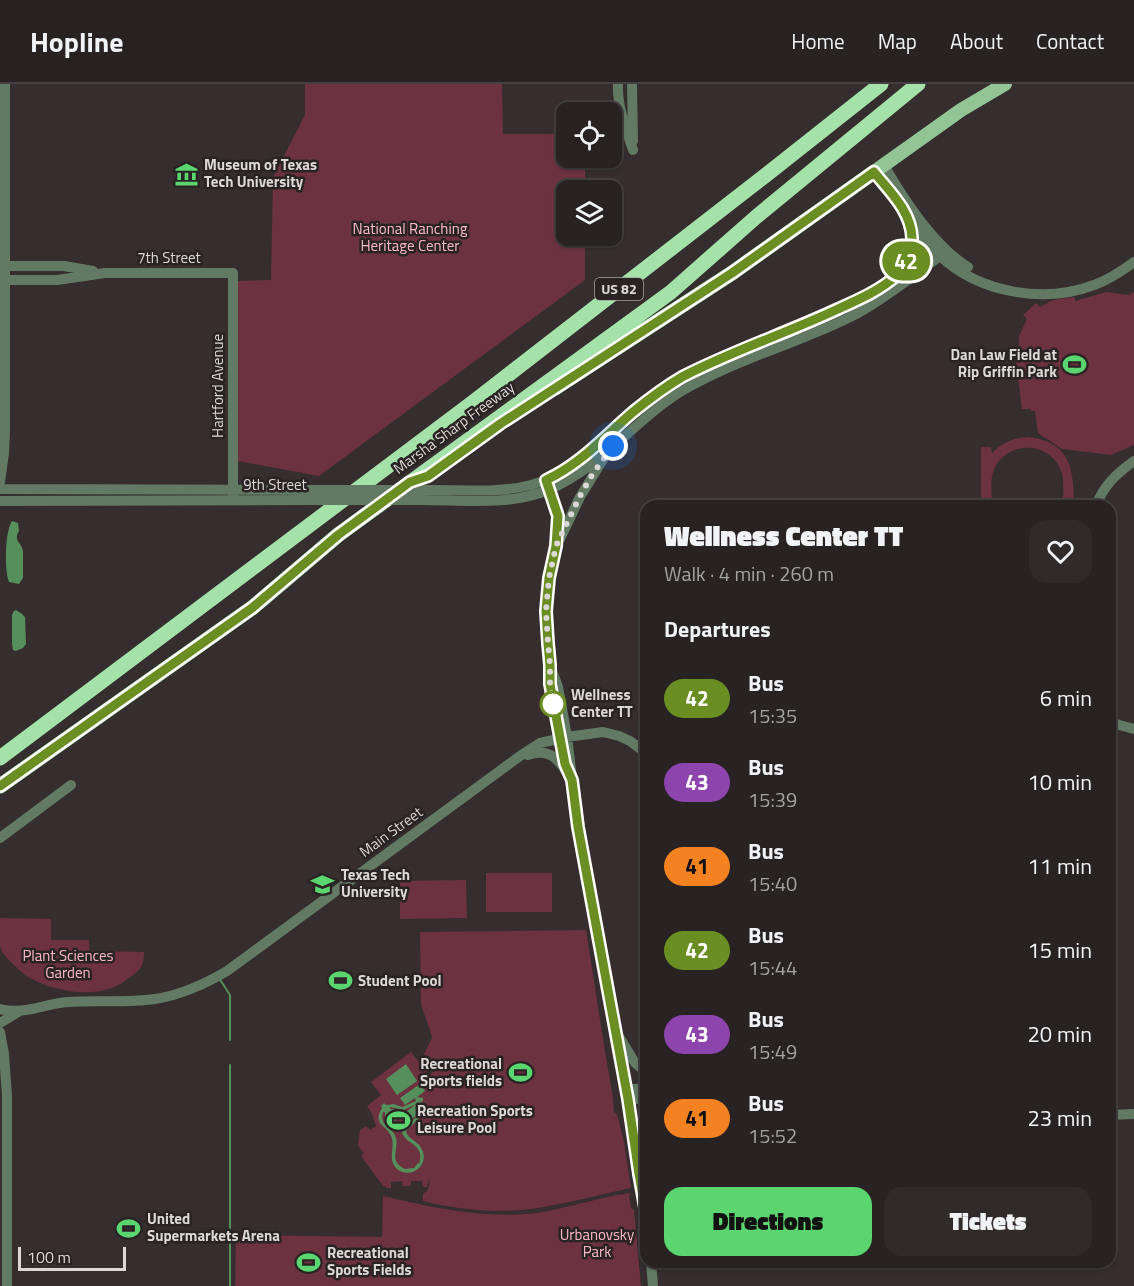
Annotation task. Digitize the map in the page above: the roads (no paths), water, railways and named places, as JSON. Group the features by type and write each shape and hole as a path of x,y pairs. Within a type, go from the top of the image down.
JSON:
{"highway":[{"path":"766,175 864,84"},
{"name":"Marsha Sharp Freeway","path":"0,758 472,403 881,84"},
{"name":"Marsha Sharp Freeway","path":"0,786 252,608 338,535 670,292 756,217 918,84"},
{"path":"410,482 428,476 500,424 732,273 879,169"}],"main road":[{"path":"879,169 961,110 1005,84"}],"street":[{"path":"0,482 5,432 3,266 5,84"},
{"path":"618,84 618,99 633,150 632,84"},
{"path":"879,169 909,217 939,251 966,274 980,281 1010,291 1035,294 1065,292 1095,285 1134,262"},
{"path":"879,169 913,209 939,251 989,278 1016,286 1042,288 1068,286 1100,276 1134,255"},
{"path":"898,274 912,248 909,217"},
{"path":"547,485 592,450 637,409 682,377 821,318 865,296 939,251"},
{"path":"547,485 585,469 666,401 687,388 741,362 828,327 884,298 939,251"},
{"name":"7th Street","path":"3,266 64,266 105,273"},
{"name":"7th Street","path":"3,280 57,280 105,273 232,273"},
{"name":"Hartford Avenue","path":"232,273 233,495"},
{"path":"556,546 580,496 613,446"},
{"path":"1099,500 1110,482 1134,461"},
{"path":"547,485 558,516 546,611 550,684 563,738 565,764 572,780 578,827 627,1094 640,1180"},
{"name":"9th Street","path":"0,489 233,495 305,500 422,500 507,499 527,496 547,485"},
{"name":"9th Street","path":"0,501 233,495 319,490 506,489 547,485"},
{"path":"1116,724 1134,729"},
{"name":"Main Street","path":"0,1020 19,1012 53,1004 156,999 201,985 231,968 540,743 594,733 612,734 630,741 640,748"},
{"path":"517,758 538,752 550,754 562,765 572,780"},
{"path":"0,838 71,785"},
{"name":"Main Street","path":"0,1010 19,1012"},
{"path":"613,1019 620,1040 640,1068"},
{"path":"0,1032 7,1096 7,1286"},
{"path":"627,1094 640,1091"},
{"path":"627,1094 640,1097"},
{"path":"1116,1115 1134,1114"},
{"path":"652,1268 653,1286"}],"waterway":[{"path":"219,978 230,995 230,1040"},
{"path":"230,1065 230,1286"}],"place":[{"name":"Museum of Texas Tech University","path":"186,174"},
{"name":"Dan Law Field at Rip Griffin Park","path":"1075,364"},
{"name":"Wellness Center TT","path":"553,704"},
{"name":"Texas Tech University","path":"323,884"},
{"name":"Student Pool","path":"340,981"},
{"name":"Recreational Sports fields","path":"520,1073"},
{"name":"Recreation Sports Leisure Pool","path":"399,1120"},
{"name":"United Supermarkets Arena","path":"129,1228"},
{"name":"Recreational Sports Fields","path":"309,1262"}],"park label":[{"name":"National Ranching Heritage Center","path":"410,238"},
{"name":"Plant Sciences Garden","path":"68,964"},
{"name":"Urbanovsky Park","path":"597,1244"}]}
